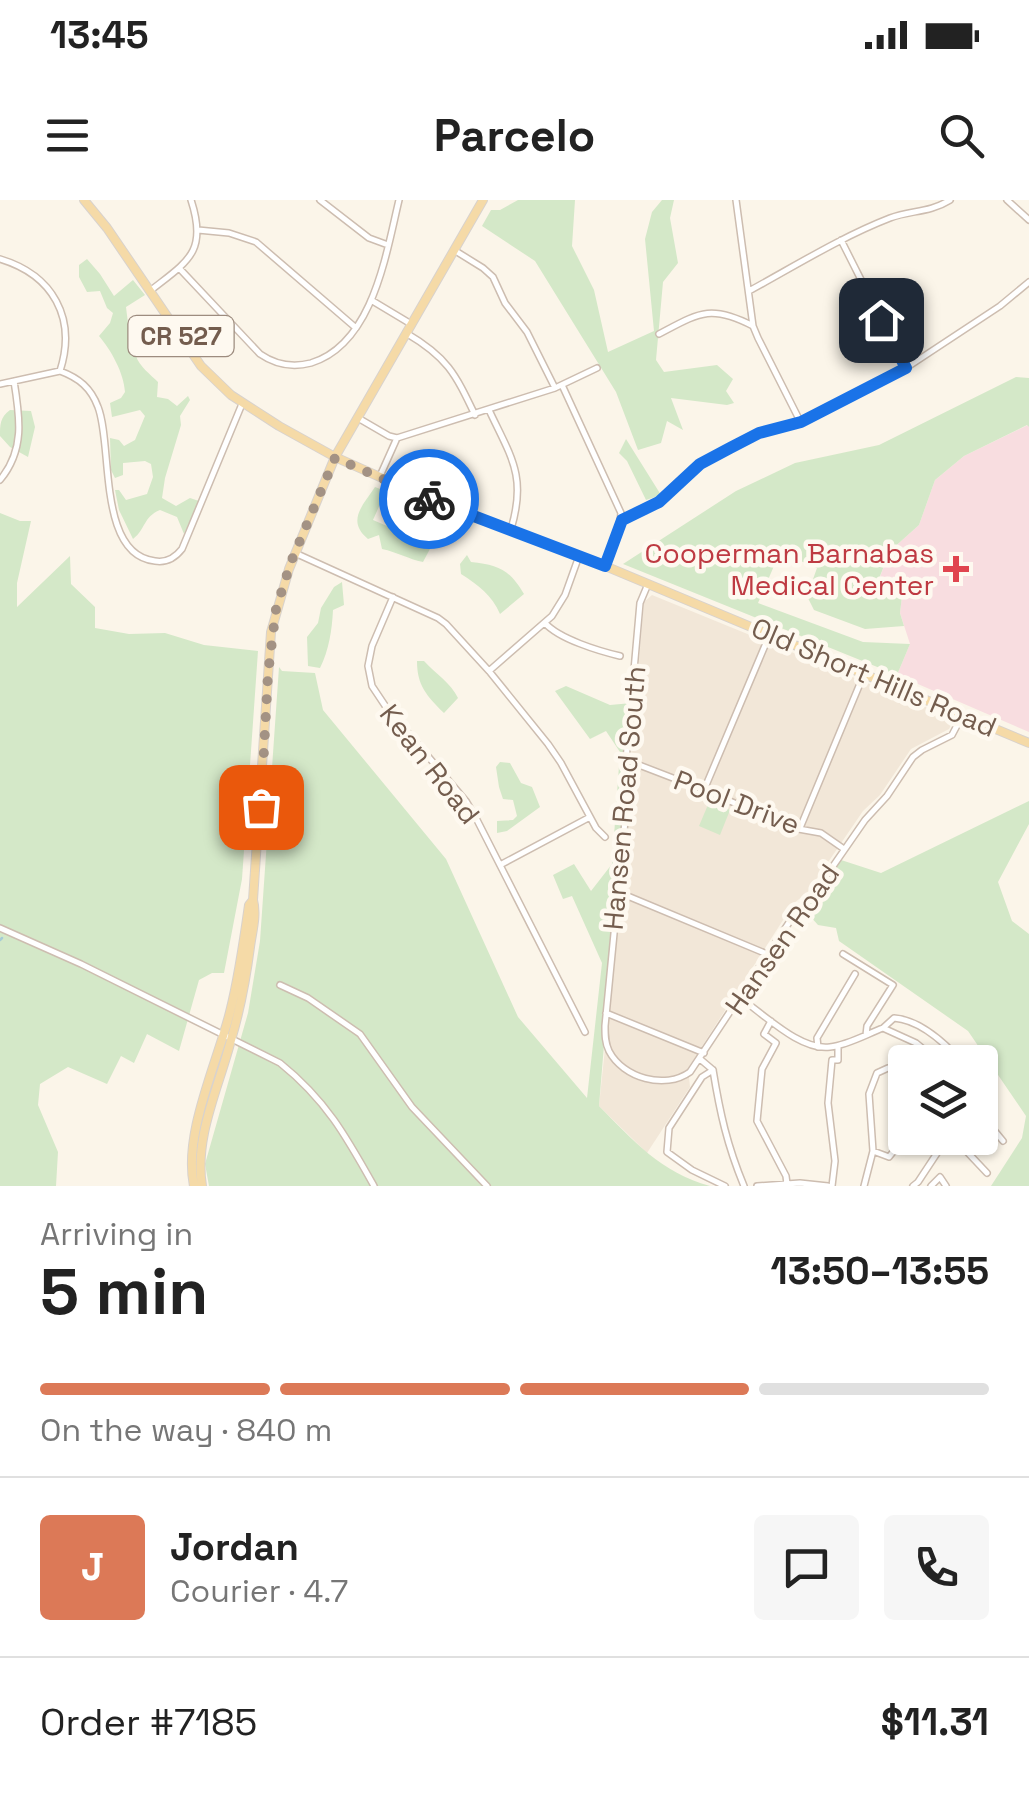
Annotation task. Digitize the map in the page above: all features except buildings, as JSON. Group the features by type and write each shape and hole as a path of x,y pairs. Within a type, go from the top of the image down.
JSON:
{"main road":[{"name":"Old Short Hills Road","path":"84,200 220,386 242,404 335,458 510,532 770,633 1029,743"},
{"path":"194,1186 228,1036 249,905 254,900 276,609 335,458 483,200"},
{"path":"196,1173 202,1186"}],"street":[{"path":"150,290 179,268 196,246 198,218 192,200"},
{"path":"320,200 369,238 388,244"},
{"path":"179,268 272,362 286,366 321,360 337,349 362,320 399,200"},
{"path":"736,200 754,326 801,422"},
{"path":"749,290 892,217 932,210 950,200"},
{"path":"1007,200 1029,220"},
{"path":"198,230 229,233 256,242 356,328"},
{"path":"841,240 906,368"},
{"path":"454,250 492,278 558,387 620,510 622,520 605,566"},
{"path":"0,259 24,267 42,280 53,296 66,336 60,371"},
{"path":"622,520 659,502 700,464 759,433 801,422 906,368 1000,306 1029,282"},
{"path":"371,300 411,324"},
{"path":"659,334 702,313 715,312 754,326"},
{"path":"406,333 440,356 474,415"},
{"path":"358,418 397,438 558,387 597,368"},
{"path":"0,384 60,371 84,384 95,400 104,426 108,490 114,517 136,554 151,561 170,560 182,549 242,404"},
{"path":"0,480 17,448 14,381"},
{"path":"489,410 518,475 518,504 510,532"},
{"path":"379,478 397,438"},
{"path":"295,553 446,624 562,763 596,828 605,837"},
{"path":"489,671 545,623 565,596 579,556"},
{"name":"Hansen Road South","path":"606,1013 628,790 626,760 640,603 648,584"},
{"name":"Kean Road","path":"393,597 370,654 372,686 466,801 586,1032"},
{"path":"545,623 554,632 620,656"},
{"path":"704,790 770,633"},
{"path":"800,828 865,673"},
{"name":"Hansen Road","path":"702,1056 798,909 814,895 865,820 888,796 912,757 952,735 964,714"},
{"name":"Pool Drive","path":"626,760 793,828 822,833 844,850"},
{"path":"500,865 590,817"},
{"path":"618,892 768,955"},
{"path":"0,928 280,1063 318,1097 336,1120 374,1186"},
{"path":"843,954 894,986 867,1026 866,1034"},
{"path":"818,1047 817,1038 855,974"},
{"path":"280,985 308,998 360,1034 412,1107 487,1186"},
{"path":"740,998 800,1041 818,1047 838,1045 883,1028 894,1018 906,1019 947,1045"},
{"path":"702,1056 690,1072 673,1082 634,1074 609,1051 606,1013 702,1056 713,1070 722,1124 744,1186"},
{"path":"771,1020 764,1034 776,1042 762,1069 757,1121 787,1184"},
{"path":"883,1028 918,1045"},
{"path":"757,1186 830,1186 835,1161 828,1103 832,1060 838,1060 838,1045"},
{"path":"864,1186 873,1151 868,1094 876,1072 888,1068"},
{"path":"713,1070 702,1077 669,1128 667,1152 725,1186"},
{"path":"998,1135 1003,1141"},
{"path":"873,1151 892,1155"},
{"path":"914,1186 935,1155"},
{"path":"970,1155 987,1173"},
{"path":"932,1186 940,1177 946,1186"}],"shaded area":[{"name":"Cooperman Barnabas Medical Center","path":"1028,425 1029,732 897,675 910,644 900,613 902,596 876,587 890,551 919,525 935,480 964,456"},
{"path":"652,595 950,717 952,723 949,729 911,749 807,893 794,903 688,1068 690,1087 647,1153 599,1106 632,789 631,755 644,602"}],"green space":[{"path":"518,200 575,200 572,246 594,290 608,352 654,331 645,239 652,212 662,200 674,200 670,218 678,263 663,282 656,360 664,372 717,365 733,379 726,391 734,403 671,398 683,430 667,421 661,443 638,450 616,392 535,261 482,226 491,210 500,210"},
{"path":"87,259 114,296 133,280 145,295 126,307 138,360 158,382 157,397 177,406 188,396 190,400 180,416 162,498 176,506 190,498 199,501 184,534 177,517 160,510 150,516 133,539 119,510 115,490 126,500 147,494 153,477 151,464 145,461 123,463 123,475 115,478 111,470 110,438 124,446 135,440 145,416 140,410 112,417 110,403 121,398 124,385 116,362 99,336 113,313 100,291 87,292 79,277 79,265"},
{"path":"1016,377 1029,378 1029,427 964,456 935,480 919,525 890,551 876,586 902,596 900,613 904,626 865,629 814,610 807,596 817,568 780,552 758,603 863,642 910,644 897,675 623,564 736,491 795,463 879,445"},
{"path":"10,410 31,411 35,427 28,457 0,436 1,422"},
{"path":"626,439 661,495 646,500 619,453"},
{"path":"375,487 410,500 405,511 381,502 373,520 387,526 403,541 414,538 417,532 424,535 431,547 423,562 382,549 379,535 368,539 361,532 357,519"},
{"path":"0,513 31,521 17,583 17,607 70,556 71,584 95,607 95,628 129,634 165,633 204,645 258,651 242,879 224,973 212,973 199,980 179,1051 147,1034 134,1063 121,1056 107,1084 68,1067 40,1084 38,1105 58,1152 56,1186 0,1186"},
{"path":"467,555 471,562 503,570 524,594 500,614 484,591 461,574 460,564"},
{"path":"342,582 344,605 333,610 323,661 320,668 308,666 307,637 318,623 321,608 334,587"},
{"path":"417,661 424,661 458,698 444,713 424,690"},
{"path":"279,667 282,671 315,673 323,710 446,859 518,1017 587,1098 602,963 572,896 563,899 553,875 574,864 591,891 612,864 620,752 606,731 590,739 555,691 566,686 610,705 632,703 599,1106 662,1164 710,1186 209,1186 205,1164 248,1013 260,941"},
{"path":"500,762 510,763 521,783 532,787 540,807 507,831 497,833 497,821 517,816 513,800 503,799 499,787 496,767"},
{"path":"710,800 730,810 720,835 699,826"},
{"path":"1029,801 1029,824 998,882 1012,921 1029,934 1029,1186 991,1186 1022,1138 1026,1116 998,1075 998,1045 978,1045 968,1031 839,941 836,928 818,925 801,906 838,859 881,873"}],"way so far":[{"path":"261,807 268,674 276,609 291,562 335,458 429,499"}],"place":[{"name":"Cooperman Barnabas Medical Center","path":"956,569"}],"route":[{"path":"429,499 605,566 622,520 659,502 700,464 759,433 801,422 906,368 881,320"}]}
